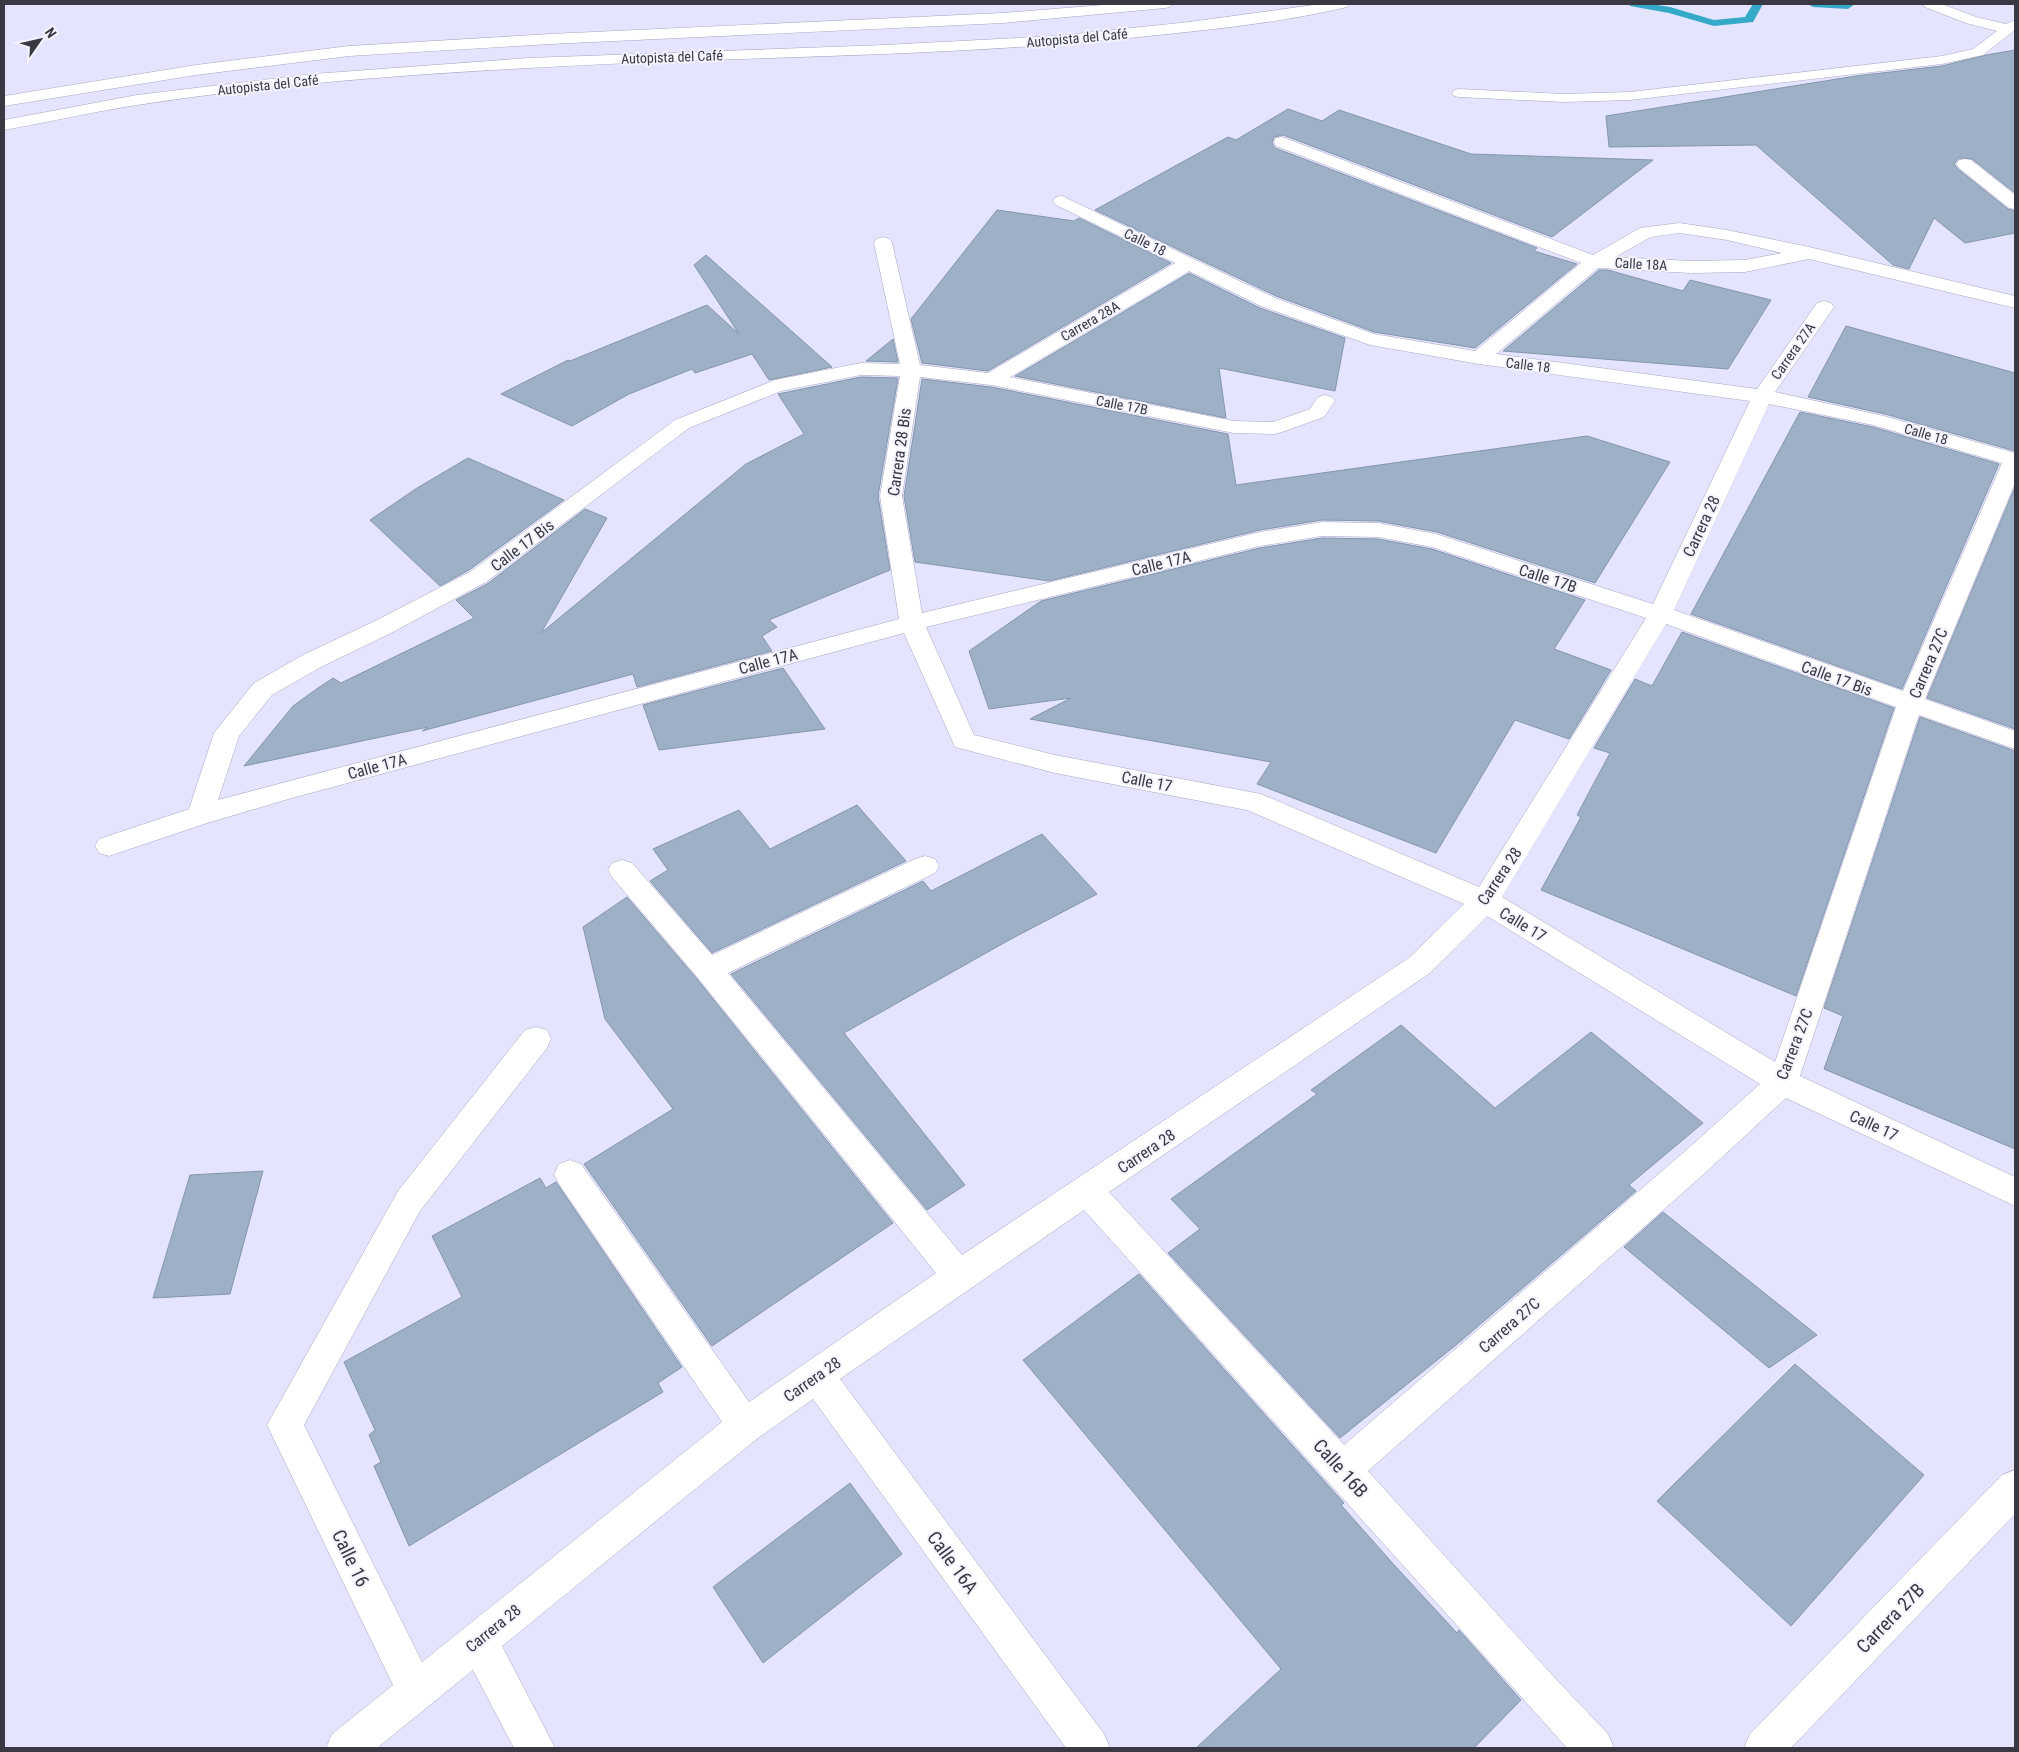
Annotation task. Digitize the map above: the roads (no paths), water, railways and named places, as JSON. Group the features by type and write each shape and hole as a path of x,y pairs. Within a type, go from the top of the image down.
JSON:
{"main road":[{"name":"Autopista del Café","path":"4,102 196,70 349,51 550,39 1003,18 1165,4"},
{"name":"Autopista del Café","path":"4,125 137,100 314,79 529,63 884,50 1056,40 1189,27 1342,4"},
{"name":"Calle 18A","path":"1282,142 1594,262 1691,267 1744,266 1809,253 2015,302"},
{"path":"1965,164 2015,204"},
{"name":"Calle 18","path":"1062,200 1268,302 1370,339 1479,358 1762,396 1877,420 2015,460"},
{"path":"1479,358 1594,262 1646,232 1679,228 1728,234 1809,253"},
{"name":"Carrera 28 Bis","path":"883,243 911,370 891,496 912,623 964,741"},
{"name":"Carrera 28A","path":"991,379 1189,264"},
{"name":"Carrera 27A","path":"1762,396 1824,307"},
{"name":"Calle 17 Bis","path":"200,815 227,733 263,689 312,660 383,627 478,577 682,424 775,386 861,369 911,370"},
{"name":"Calle 17B","path":"911,370 991,379 1234,427 1275,428 1317,413 1325,401"},
{"name":"Carrera 28","path":"346,1748 745,1426 959,1276 1420,965 1485,901 1660,614 1762,396"},
{"name":"Carrera 27C","path":"1343,1470 1694,1163 1783,1082 1910,704 2015,460"},
{"name":"Calle 17A","path":"109,846 200,815 912,623 1260,539 1322,528 1378,530 1436,541"},
{"name":"Calle 17B","path":"1436,541 1660,614"},
{"name":"Calle 17 Bis","path":"1660,614 2015,740"},
{"name":"Calle 17","path":"964,741 1055,764 1252,801 1485,901 1783,1082 2015,1192"},
{"path":"708,970 925,866"},
{"path":"622,870 708,970 959,1276"},
{"name":"Calle 16","path":"416,1691 286,1425 409,1201 536,1039"},
{"path":"570,1174 745,1426"},
{"name":"Calle 16B","path":"1087,1191 1343,1470 1539,1690 1594,1748"},
{"name":"Calle 16A","path":"817,1376 1090,1748"},
{"name":"Carrera 27B","path":"1764,1748 2015,1488"},
{"path":"478,1640 535,1748"}],"lane":[{"path":"1930,4 1956,15 2012,27"},
{"path":"1459,93 1564,98 1630,96 1942,60 1978,52 2012,27"}],"waterway":[{"path":"1634,4 1670,10 1714,23 1749,20 1758,4"},
{"path":"1813,4 1848,6 1850,4"}]}
